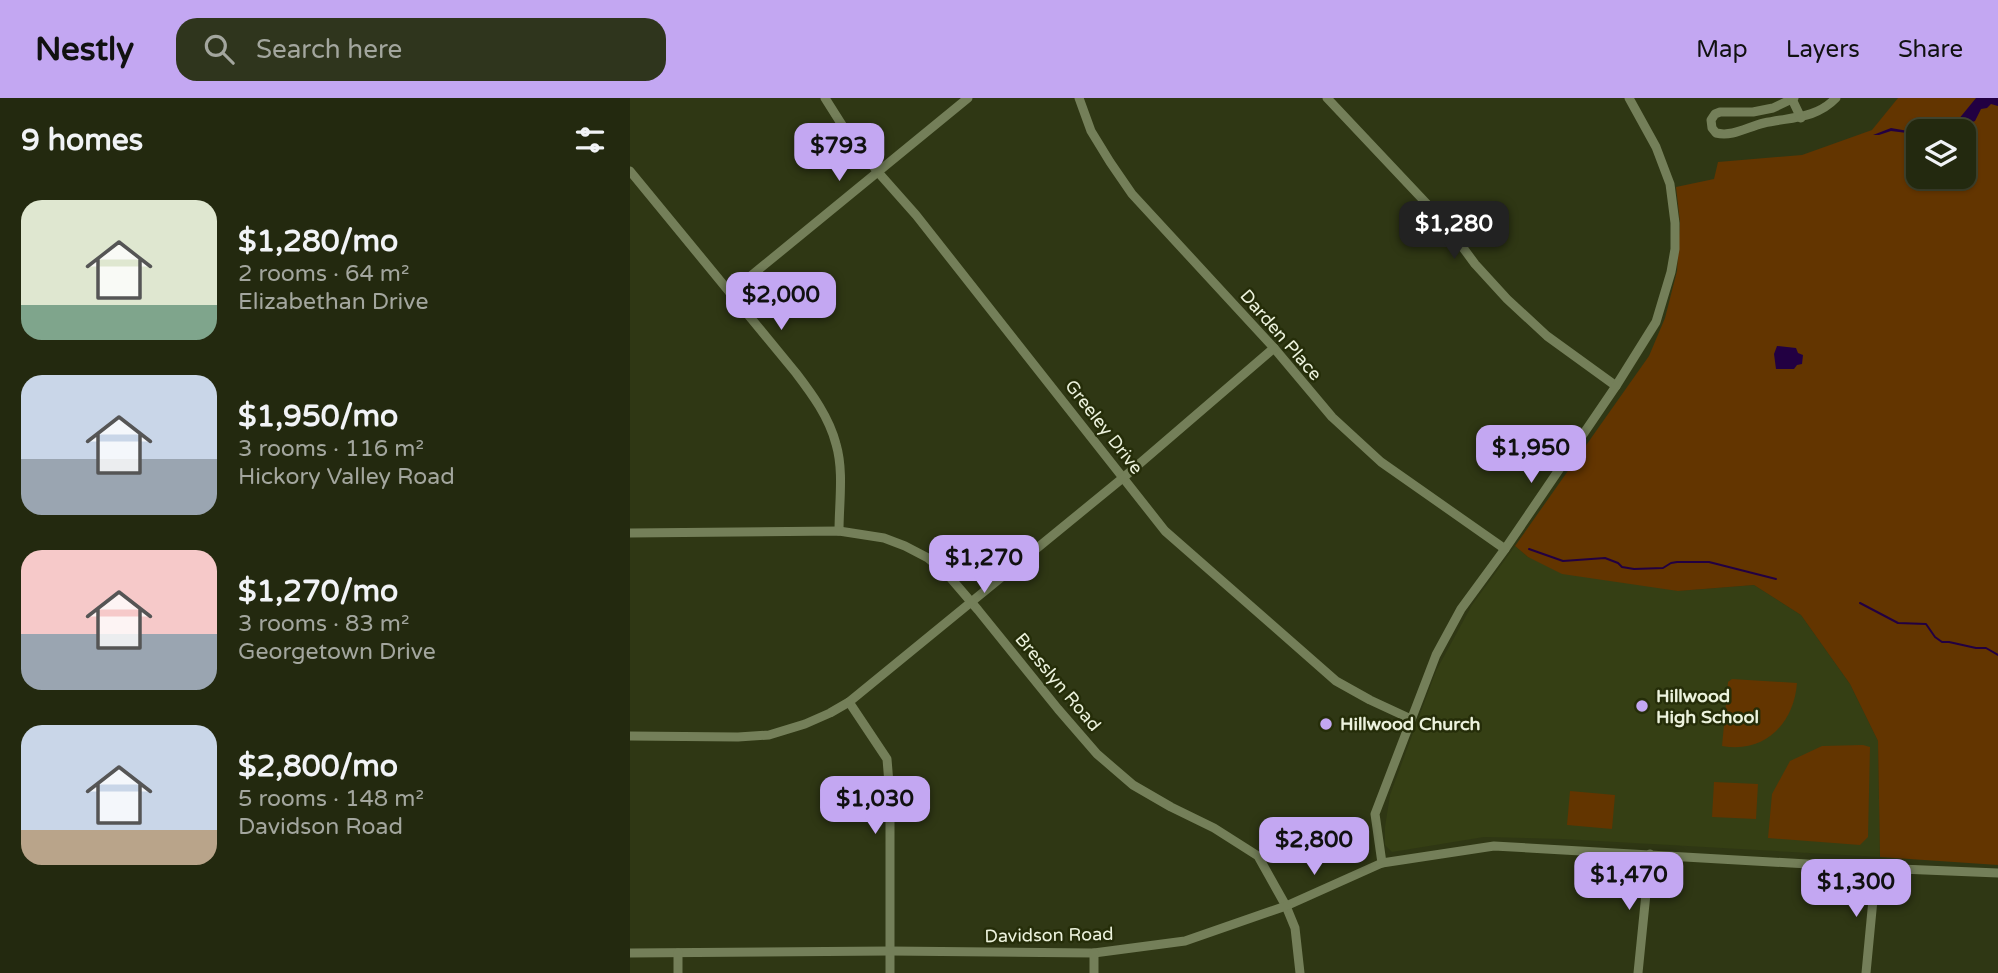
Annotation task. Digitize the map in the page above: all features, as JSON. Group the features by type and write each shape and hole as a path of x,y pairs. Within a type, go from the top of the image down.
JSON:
{"street":[{"name":"Greeley Drive","path":"825,98 849,136 916,215 1165,531 1336,681 1411,719"},
{"path":"730,293 968,98"},
{"name":"Darden Place","path":"1079,98 1091,131 1132,194 1274,348 1320,404 1381,462 1505,549"},
{"path":"1327,98 1444,222 1482,272 1507,299 1546,335 1616,386"},
{"path":"1382,863 1375,814 1436,655 1461,609 1505,549 1657,322 1671,272 1675,249 1675,223 1670,184 1656,147 1629,98"},
{"path":"1801,118 1793,99 1773,108 1753,112 1720,112 1711,120 1716,133 1732,134 1766,123 1801,118 1822,109 1836,98"},
{"path":"630,171 815,399 836,444 839,465 839,531"},
{"path":"630,736 738,737 769,734 805,724 849,702 1124,477 1274,348"},
{"name":"Bresslyn Road","path":"630,533 839,531 884,538 905,545 928,558 945,572 1097,754 1133,785 1214,828 1258,856 1295,928 1300,973"},
{"path":"849,702 887,759 890,796 890,973"},
{"name":"Davidson Road","path":"630,953 1094,953 1185,940 1286,906 1382,863 1494,846 1998,873"},
{"path":"1638,973 1650,854"},
{"path":"1866,973 1876,868"},
{"path":"678,953 678,973"},
{"path":"1094,953 1094,973"}],"shaded area":[{"path":"1898,98 1998,98 1998,865 1880,857 1878,741 1850,684 1801,615 1754,585 1678,591 1562,574 1528,557 1515,546 1649,356 1665,318 1677,271 1680,222 1676,187 1714,179 1718,162 1802,155 1872,130"},
{"path":"1976,98 1998,98 1998,106 1991,104 1981,109 1976,119 1959,119"},
{"path":"1891,128 1906,131 1906,133 1891,131 1873,135"},
{"path":"1777,346 1796,348 1798,353 1803,355 1802,364 1794,369 1776,369 1774,354"},
{"name":"Hillwood High School","path":"1515,546 1528,557 1678,591 1754,585 1801,615 1850,684 1878,741 1880,857 1484,837 1392,852 1385,845 1390,795 1436,671 1472,605"},
{"path":"1732,679 1797,683 1790,711 1783,723 1764,740 1737,747 1722,746 1728,682"},
{"path":"1822,746 1870,747 1868,837 1860,845 1768,838 1772,794 1790,761"},
{"path":"1714,782 1758,784 1756,819 1712,817"},
{"path":"1570,791 1615,795 1612,829 1567,825"}],"waterway":[{"path":"1529,549 1563,561 1605,558 1622,567 1634,569 1663,568 1677,562 1709,562 1776,579"},
{"path":"1860,603 1898,623 1926,624 1942,642 1986,648 1998,655"}],"place":[{"name":"Hillwood High School","path":"1642,706"},
{"name":"Hillwood Church","path":"1326,724"}]}
